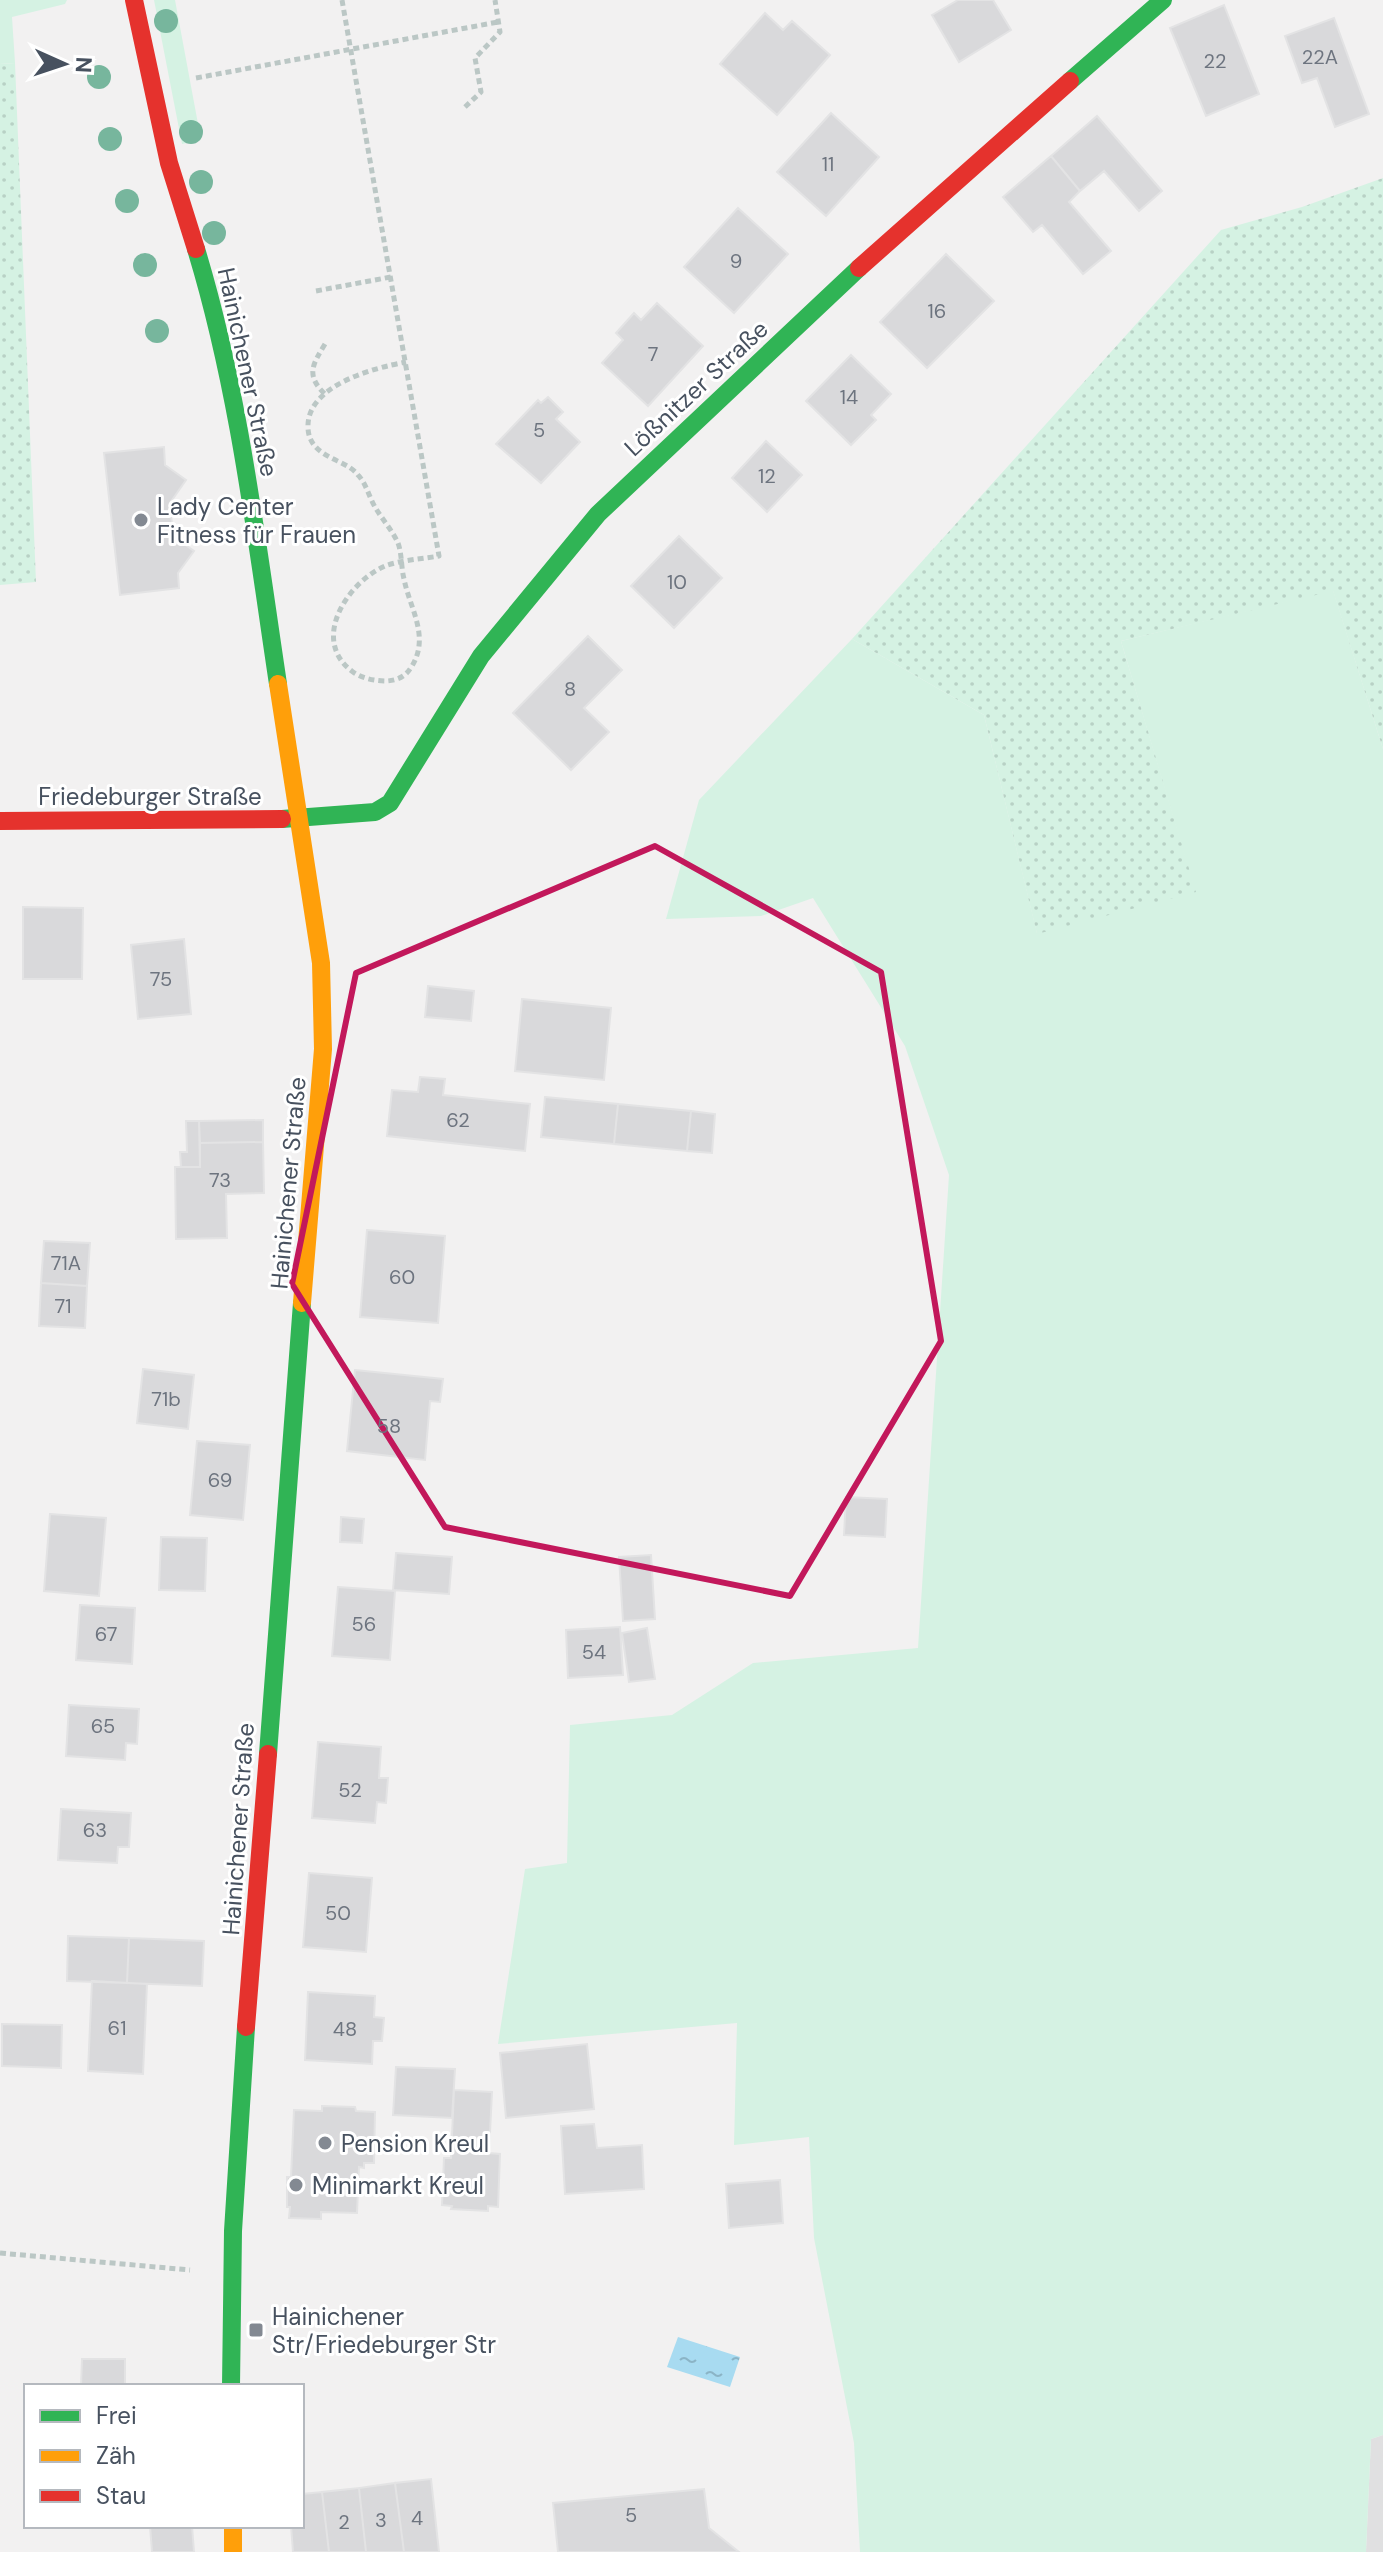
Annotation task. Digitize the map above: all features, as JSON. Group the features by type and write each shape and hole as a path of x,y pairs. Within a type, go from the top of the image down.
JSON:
{"main road":[{"name":"Hainichener Straße","path":"134,0 169,163 208,289 237,414 321,963 323,1049 257,1887 231,2274 231,2384"},
{"name":"Lößnitzer Straße","path":"301,819 375,812 390,803 481,656 598,514 886,242 1163,0"},
{"name":"Friedeburger Straße","path":"0,821 301,819"},
{"path":"233,2528 233,2552"}],"path":[{"path":"342,0 406,362 439,556 401,563 388,565 374,572 347,597 338,611 335,647 347,666 364,678 392,681 406,675 419,646 419,627 404,582 401,563 399,545 359,476 317,450 310,439 307,425 312,411 325,394 355,376 378,367 406,362"},
{"path":"465,107 481,92 475,58 500,32 495,0"},
{"path":"196,78 498,22"},
{"path":"316,291 391,277"},
{"path":"325,344 312,366 315,384 325,394"},
{"path":"0,2253 231,2274"}],"highlighted area":[{"path":"655,846 881,972 941,1341 790,1596 445,1527 292,1284 356,973"}],"shaded area":[{"path":"1383,2435 1383,2552 1366,2552 1371,2439"}],"green space":[{"path":"0,0 67,0 65,4 12,17 15,63 0,64"},
{"path":"154,0 175,0 201,140 182,144"},
{"path":"15,63 36,582 0,585 0,64"},
{"path":"1383,178 1383,749 1333,591 1121,641 1196,892 1037,934 984,715 852,639 1221,230 1302,207"},
{"path":"1333,590 1383,749 1383,2435 1371,2439 1366,2552 860,2552 854,2443 814,2238 809,2137 734,2145 737,2023 498,2044 525,1869 567,1863 570,1725 672,1715 753,1663 918,1648 949,1175 905,1046 813,898 761,916 666,919 699,800 852,639 984,715 1037,933 1195,891 1121,641"}],"water":[{"path":"678,2337 740,2357 730,2387 667,2367"}],"building":[{"path":"958,0 993,0 1011,30 959,62 932,15"},
{"path":"1224,5 1259,94 1206,116 1170,28"},
{"path":"765,13 783,30 792,21 830,55 777,115 720,64"},
{"path":"1334,18 1369,114 1335,127 1317,78 1302,83 1285,36"},
{"path":"831,113 879,157 826,216 777,172"},
{"path":"1097,116 1162,191 1139,211 1104,171 1080,191 1051,156"},
{"path":"1051,156 1080,191 1069,202 1111,251 1083,274 1042,225 1033,232 1003,197"},
{"path":"738,208 788,254 734,313 684,267"},
{"path":"946,254 994,301 927,368 880,322"},
{"path":"657,303 703,346 648,406 602,363 623,340 616,333 634,313 641,320"},
{"path":"851,355 891,394 871,415 876,420 851,445 806,401"},
{"path":"548,397 563,412 556,419 580,442 541,483 496,444 538,400 541,403"},
{"path":"766,441 802,475 767,512 732,478"},
{"name":"Lady Center Fitness für Frauen","path":"164,447 165,465 186,480 170,503 173,536 194,551 178,573 179,588 120,595 104,453"},
{"path":"679,536 722,578 674,628 631,586"},
{"path":"588,636 622,670 584,708 609,732 571,770 513,713"},
{"path":"23,907 83,908 82,979 23,979"},
{"path":"184,939 191,1014 138,1019 131,945"},
{"path":"428,986 474,991 471,1021 425,1017"},
{"path":"522,999 611,1008 604,1080 515,1071"},
{"path":"420,1077 445,1079 443,1095 530,1104 525,1151 387,1136 392,1090 418,1092"},
{"path":"545,1097 618,1104 614,1144 541,1137"},
{"path":"618,1104 691,1111 687,1151 614,1144"},
{"path":"691,1111 715,1114 712,1153 687,1151"},
{"path":"263,1120 263,1142 200,1143 199,1121"},
{"path":"186,1121 199,1121 200,1167 181,1167 180,1152 187,1152"},
{"path":"263,1142 264,1193 226,1194 227,1238 176,1239 175,1167 200,1167 200,1143"},
{"path":"367,1230 445,1236 438,1323 360,1317"},
{"path":"44,1241 90,1243 87,1286 41,1283"},
{"path":"41,1283 87,1286 85,1328 39,1326"},
{"path":"143,1369 194,1375 188,1429 137,1423"},
{"path":"355,1370 443,1379 440,1402 430,1401 425,1460 347,1451"},
{"path":"197,1441 250,1445 243,1520 190,1515"},
{"path":"846,1497 887,1499 885,1537 844,1535"},
{"path":"50,1514 106,1518 99,1596 44,1591"},
{"path":"341,1517 364,1519 362,1543 340,1542"},
{"path":"161,1537 207,1538 205,1591 159,1590"},
{"path":"396,1553 452,1557 449,1594 393,1590"},
{"path":"651,1555 655,1619 623,1621 619,1557"},
{"path":"338,1587 395,1591 390,1660 332,1656"},
{"path":"80,1605 135,1608 132,1664 76,1660"},
{"path":"620,1627 623,1675 568,1678 566,1630"},
{"path":"647,1628 655,1679 629,1682 622,1633"},
{"path":"69,1705 139,1709 137,1744 126,1743 125,1760 66,1756"},
{"path":"318,1742 381,1747 379,1778 388,1778 386,1803 377,1802 375,1823 312,1818"},
{"path":"61,1809 131,1813 129,1847 118,1847 117,1863 58,1860"},
{"path":"309,1873 372,1878 366,1952 303,1947"},
{"path":"68,1936 129,1938 127,1983 67,1981"},
{"path":"129,1938 204,1941 202,1986 127,1983"},
{"path":"92,1981 147,1984 143,2074 88,2071"},
{"path":"308,1992 375,1996 374,2017 384,2018 382,2041 373,2041 372,2064 305,2060"},
{"path":"2,2024 62,2025 61,2068 2,2066"},
{"path":"587,2044 594,2109 506,2118 500,2053"},
{"path":"396,2067 455,2069 452,2118 393,2115"},
{"path":"454,2090 492,2092 489,2153 500,2154 498,2207 488,2206 488,2211 451,2209 452,2206 442,2205 444,2158 451,2158"},
{"path":"322,2106 355,2107 356,2111 375,2112 374,2163 364,2163 364,2168 359,2167 357,2213 321,2212 321,2219 289,2218 287,2177 291,2177 294,2110 322,2111"},
{"path":"594,2124 597,2148 642,2145 644,2189 565,2194 561,2126"},
{"path":"780,2180 783,2223 729,2228 726,2184"},
{"path":"82,2359 125,2359 125,2384 81,2384"},
{"path":"431,2479 439,2552 404,2552 395,2483"},
{"path":"395,2483 404,2552 366,2552 359,2488"},
{"path":"359,2488 366,2552 329,2552 322,2492"},
{"path":"704,2489 709,2528 739,2552 558,2552 553,2503"},
{"path":"322,2492 329,2552 293,2552 291,2528 304,2528 304,2494"},
{"path":"150,2528 192,2528 194,2552 152,2552"}],"traffic: fast":[{"path":"1070,81 1163,0"},
{"path":"196,249 235,410 278,684"},
{"path":"282,819 375,812 390,803 481,656 598,514 859,268"},
{"path":"268,1754 302,1303"},
{"path":"231,2384 233,2231 246,2027"}],"traffic: slow":[{"path":"278,684 321,963 323,1049 302,1303"},
{"path":"233,2528 233,2552"}],"traffic: jam":[{"path":"134,0 169,163 196,249"},
{"path":"859,268 1070,81"},
{"path":"0,821 282,819"},
{"path":"246,2027 268,1754"}],"place":[{"name":"Lady Center Fitness für Frauen","path":"141,520"},
{"name":"Pension Kreul","path":"325,2143"},
{"name":"Minimarkt Kreul","path":"296,2185"},
{"name":"Hainichener Str/Friedeburger Str","path":"256,2330"}]}
